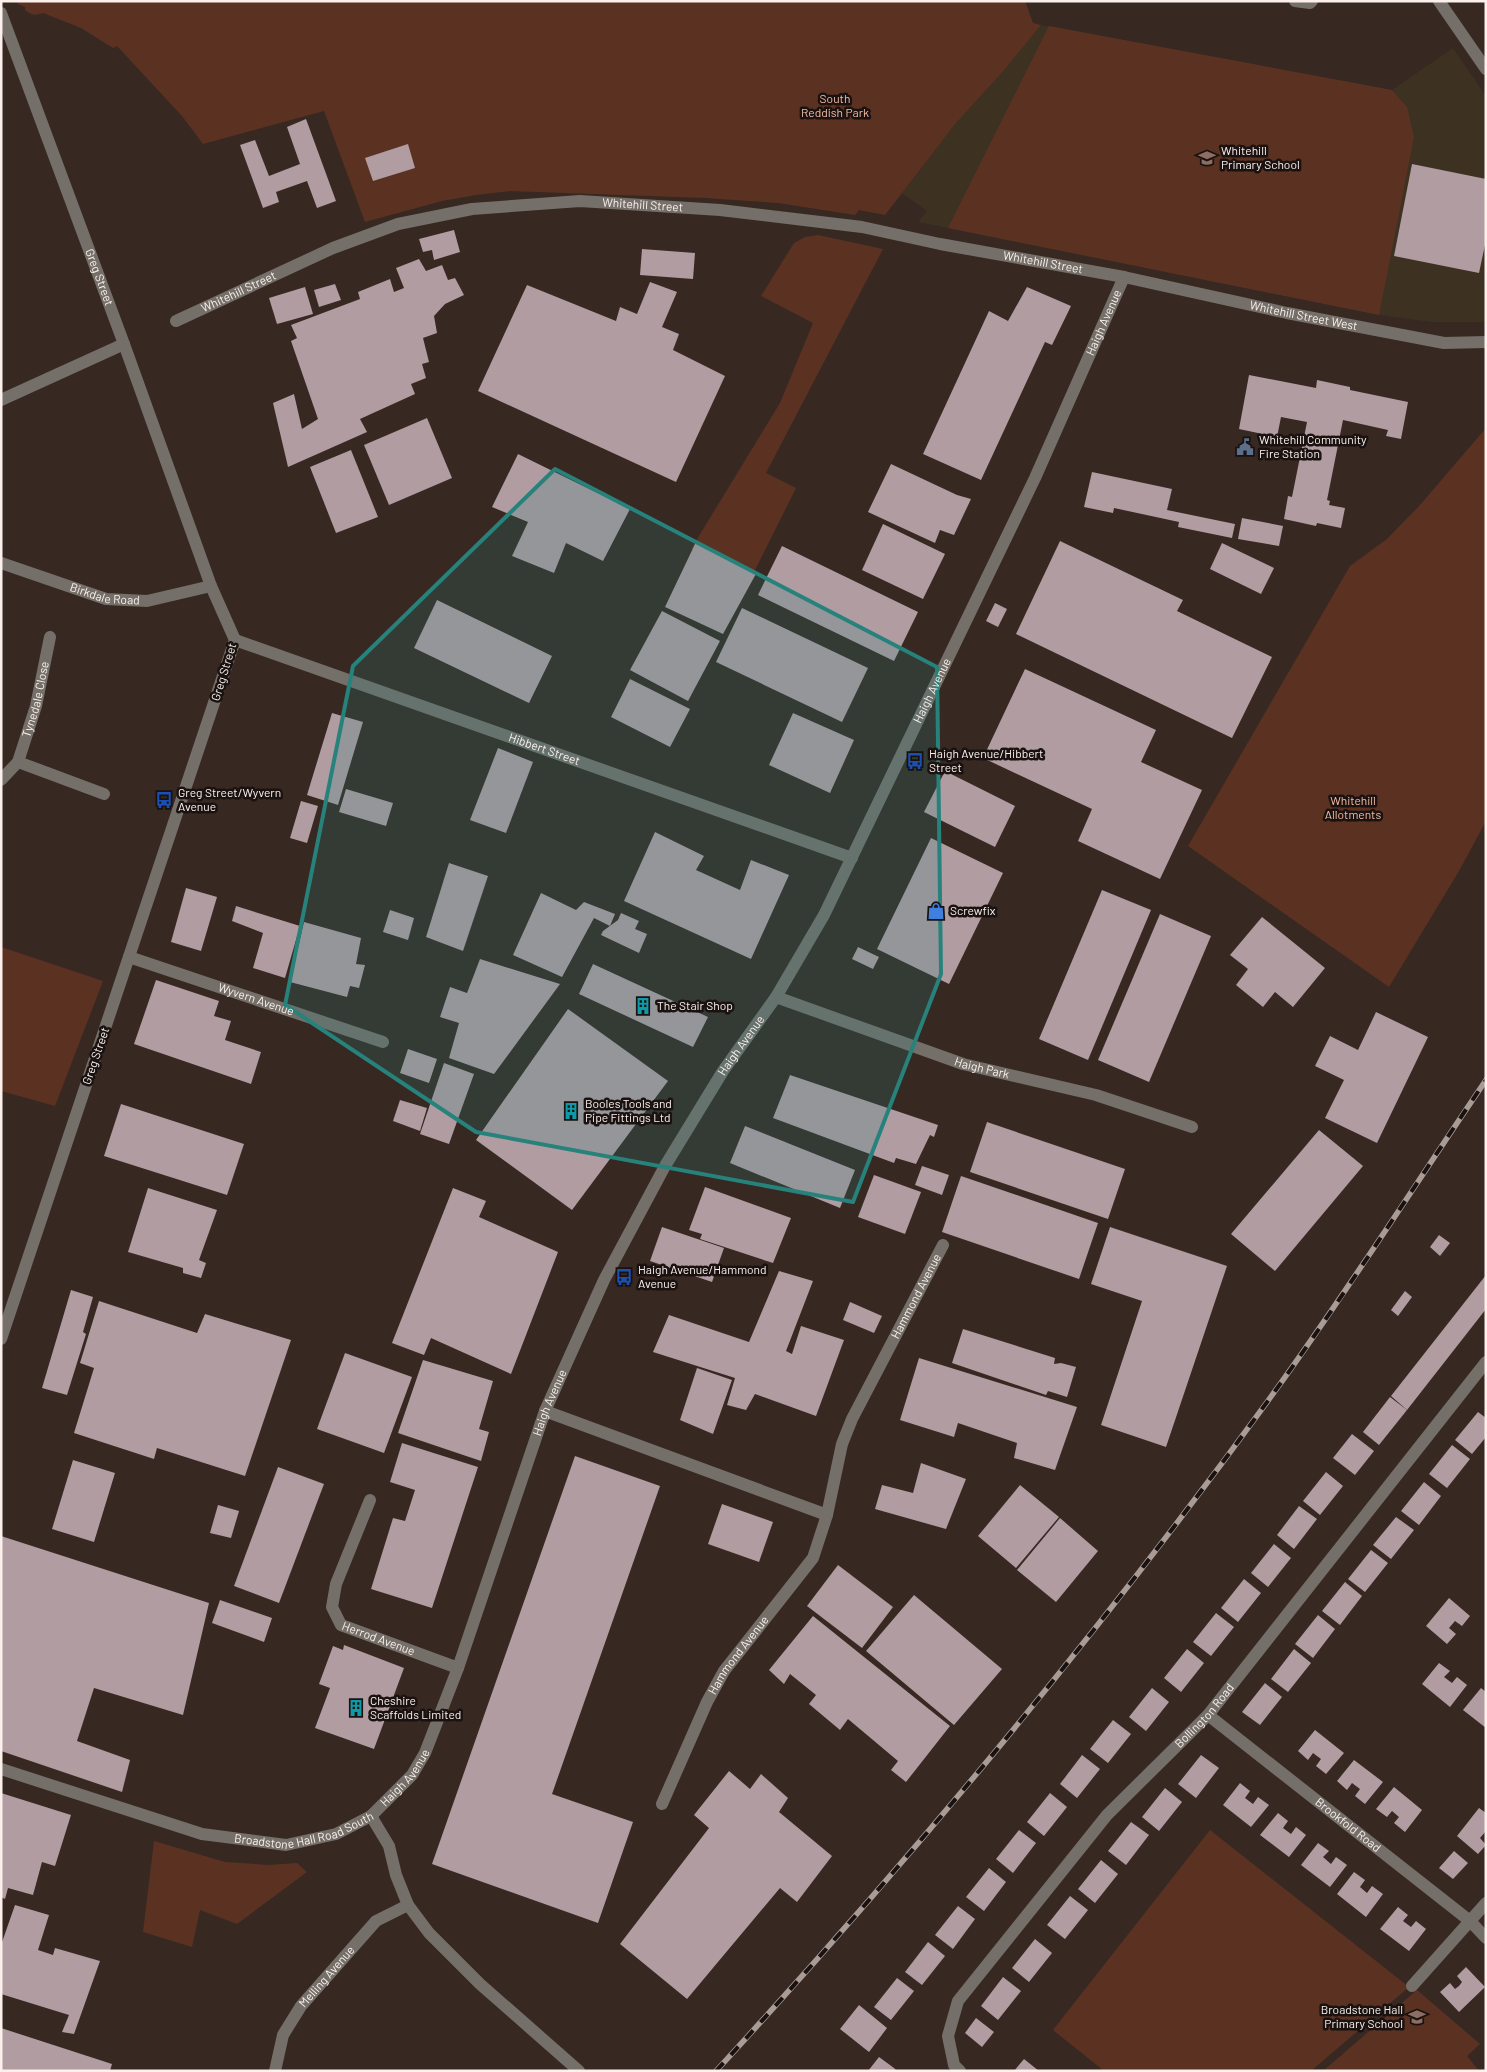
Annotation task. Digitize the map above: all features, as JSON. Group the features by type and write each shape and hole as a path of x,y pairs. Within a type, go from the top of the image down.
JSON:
{"street":[{"path":"1295,1 1310,3 1312,1"},
{"path":"1440,1 1486,69"},
{"name":"Greg Street","path":"1,13 124,344 211,586 235,640 1,1339"},
{"name":"Whitehill Street","path":"176,321 333,248 398,224 472,209 580,201 720,210 862,227 940,244 1124,277"},
{"name":"Whitehill Street West","path":"1124,277 1287,313 1444,343 1486,342"},
{"name":"Haigh Avenue","path":"371,1816 412,1775 425,1753 458,1668 545,1410 604,1280 665,1166 723,1070 776,996 824,915 1035,478 1124,277"},
{"path":"1,400 124,344"},
{"name":"Birkdale Road","path":"1,562 106,598 148,601 211,586"},
{"name":"Tynedale Close","path":"1,780 18,762 36,706 50,636"},
{"name":"Hibbert Street","path":"235,640 852,858"},
{"path":"18,762 104,794"},
{"name":"Wyvern Avenue","path":"129,957 383,1042"},
{"name":"Haigh Park","path":"776,996 963,1064 1096,1095 1192,1127"},
{"name":"Hammond Avenue","path":"662,1804 707,1702 724,1671 812,1558 826,1515 842,1444 852,1419 943,1245"},
{"name":"Bollington Road","path":"960,2071 954,2064 948,2036 958,2001 1106,1815 1208,1715 1485,1365"},
{"path":"545,1410 826,1515"},
{"name":"Herrod Avenue","path":"370,1500 336,1584 332,1607 341,1625 458,1668"},
{"name":"Brookfold Road","path":"1208,1715 1470,1921 1486,1938"},
{"name":"Broadstone Hall Road South","path":"1,1769 202,1834 286,1845 336,1834 371,1816 389,1846 396,1875 408,1905 429,1934 480,1984 579,2071"},
{"path":"1412,1986 1486,1903"},
{"name":"Melling Avenue","path":"275,2071 283,2035 301,2006 376,1921 408,1905"}],"highlighted area":[{"path":"555,469 937,667 941,974 853,1202 476,1132 285,1005 353,666"}],"shaded area":[{"name":"Whitehill Primary School","path":"1041,25 1392,90 1453,48 1486,96 1486,322 1432,322 1386,316 918,222 927,211 902,193 959,119"}],"green space":[{"name":"South Reddish Park","path":"17,1 1025,1 1033,23 1041,25 1004,70 956,123 885,215 859,210 855,215 778,203 705,198 510,191 442,201 365,222 324,111 203,144 182,116 117,46 113,48 81,28 43,13 31,14 25,10 25,7 18,4"},
{"name":"Whitehill Primary School","path":"1049,26 1392,90 1407,107 1414,137 1379,315 948,228"},
{"path":"818,235 883,249 766,473 796,488 752,576 691,549 780,403 813,323 761,296 794,243 805,237"},
{"name":"Whitehill Allotments","path":"1486,428 1486,821 1459,871 1389,987 1188,846 1350,566 1387,539 1420,505"},
{"path":"1,947 103,981 55,1106 1,1091"},
{"path":"1210,1830 1409,1987 1311,2071 1104,2071 1053,2030"},
{"path":"154,1841 225,1862 269,1865 297,1863 307,1872 237,1924 200,1910 192,1947 143,1932"},
{"name":"Broadstone Hall Primary School","path":"1417,1990 1480,2044 1467,2056 1479,2071 1323,2071"}],"building":[{"path":"306,119 336,201 317,208 307,181 276,192 279,202 263,208 240,145 255,140 269,176 300,164 287,127"},
{"path":"408,144 415,168 373,181 365,158"},
{"path":"1412,164 1486,179 1486,240 1479,273 1394,256"},
{"path":"454,230 460,252 434,260 432,250 423,252 419,239"},
{"path":"642,249 695,253 693,279 640,275"},
{"path":"419,259 426,271 442,265 448,280 455,278 464,295 445,304 434,316 437,333 423,338 429,362 422,364 426,378 411,384 415,394 360,419 367,432 288,467 273,403 294,394 302,429 318,419 291,341 297,338 291,325 360,299 358,292 390,279 394,292 404,288 396,268"},
{"path":"650,282 677,292 662,327 679,334 673,350 725,376 676,482 478,391 527,285 616,321 620,307 637,314"},
{"path":"335,284 341,300 319,307 314,290"},
{"path":"305,287 313,314 277,324 269,298"},
{"path":"1027,287 1071,306 1052,345 1045,342 981,480 923,454 989,311 1008,321"},
{"path":"1249,375 1316,388 1317,380 1350,387 1350,390 1408,402 1401,439 1386,436 1388,430 1343,420 1327,500 1330,501 1329,505 1345,508 1341,528 1317,523 1316,526 1284,519 1288,496 1292,497 1307,422 1281,417 1277,437 1239,429"},
{"path":"427,418 452,478 389,505 364,445"},
{"path":"351,450 378,517 336,533 310,467"},
{"path":"518,454 630,509 603,561 566,543 554,573 512,556 528,522 492,507"},
{"path":"891,464 957,495 971,499 954,535 940,530 935,543 868,512"},
{"path":"1092,472 1172,489 1167,510 1235,524 1232,538 1178,527 1179,522 1114,508 1113,513 1084,507"},
{"path":"1242,518 1283,526 1279,546 1238,539"},
{"path":"883,524 945,554 923,599 862,570"},
{"path":"1060,541 1183,600 1177,611 1272,657 1232,738 1016,634"},
{"path":"696,542 757,572 723,634 665,607"},
{"path":"1222,543 1274,568 1261,594 1210,569"},
{"path":"782,546 918,612 894,661 758,595"},
{"path":"437,600 552,656 529,703 414,648"},
{"path":"995,603 1007,609 998,627 986,621"},
{"path":"742,608 868,668 842,722 716,662"},
{"path":"662,611 720,641 688,701 630,670"},
{"path":"1025,669 1156,730 1141,762 1202,790 1160,879 1078,841 1092,809 983,758"},
{"path":"630,679 690,709 670,747 611,717"},
{"path":"332,713 363,722 338,805 307,795"},
{"path":"793,713 854,740 830,793 769,765"},
{"path":"498,748 533,762 506,833 470,820"},
{"path":"945,771 1015,806 995,847 924,812"},
{"path":"346,789 393,803 386,826 339,812"},
{"path":"301,801 318,806 307,843 290,838"},
{"path":"655,832 704,856 696,870 740,890 751,860 789,875 751,959 624,901"},
{"path":"931,838 1003,873 949,984 877,949"},
{"path":"449,863 488,876 463,951 426,937"},
{"path":"186,888 217,897 201,951 171,942"},
{"path":"1102,890 1151,910 1088,1060 1039,1039"},
{"path":"541,893 576,910 584,902 615,914 610,926 594,918 562,977 513,955"},
{"path":"236,906 300,926 285,978 253,968 263,933 232,921"},
{"path":"390,910 414,918 408,940 383,932"},
{"path":"621,913 639,921 635,929 647,934 639,953 601,935 603,931 618,920"},
{"path":"1160,914 1211,936 1149,1082 1098,1060"},
{"path":"1262,917 1325,968 1293,1007 1275,992 1263,1007 1236,985 1248,969 1230,955"},
{"path":"304,922 361,938 356,964 365,965 359,988 350,986 347,997 290,982"},
{"path":"858,947 879,957 873,969 852,959"},
{"path":"480,959 560,984 494,1074 449,1058 459,1023 440,1017 450,987 467,993"},
{"name":"The Stair Shop","path":"593,964 708,1017 693,1047 579,994"},
{"path":"156,980 219,1001 214,1016 231,1021 225,1040 261,1052 251,1084 134,1044"},
{"name":"Booles Tools and Pipe Fittings Ltd","path":"568,1009 668,1081 572,1210 476,1140"},
{"path":"1376,1012 1428,1037 1377,1143 1325,1118 1344,1080 1315,1066 1330,1036 1358,1050"},
{"path":"408,1049 437,1059 429,1083 400,1073"},
{"path":"444,1063 474,1074 449,1144 420,1134"},
{"path":"790,1075 938,1125 934,1137 930,1135 916,1164 896,1158 894,1163 773,1118"},
{"path":"400,1100 427,1108 420,1131 393,1121"},
{"path":"121,1104 244,1144 227,1195 104,1156"},
{"path":"987,1122 1125,1169 1108,1219 970,1172"},
{"path":"745,1126 855,1170 840,1208 730,1163"},
{"path":"1319,1130 1363,1166 1275,1271 1231,1234"},
{"path":"922,1166 949,1175 942,1195 915,1185"},
{"path":"874,1175 921,1192 905,1234 858,1217"},
{"path":"961,1176 1098,1223 1079,1279 942,1232"},
{"path":"705,1187 791,1218 773,1263 700,1239 702,1234 689,1230"},
{"path":"148,1188 217,1210 199,1260 206,1263 201,1278 183,1273 183,1268 128,1252"},
{"path":"453,1188 486,1201 479,1217 558,1252 511,1374 431,1338 424,1355 392,1343"},
{"path":"662,1227 724,1248 712,1282 650,1261"},
{"path":"1110,1227 1227,1266 1166,1447 1101,1425 1142,1301 1091,1284"},
{"path":"1439,1235 1450,1243 1440,1256 1430,1247"},
{"path":"779,1271 813,1281 786,1351 792,1354 801,1326 844,1340 816,1416 755,1394 746,1410 727,1405 735,1378 653,1352 669,1315 749,1342"},
{"path":"1486,1275 1486,1309 1407,1410 1391,1396"},
{"path":"71,1290 93,1297 83,1332 86,1334 67,1395 42,1388"},
{"path":"1405,1291 1412,1297 1398,1316 1391,1310"},
{"path":"99,1301 197,1333 205,1314 291,1340 245,1476 157,1448 154,1459 74,1433 94,1368 80,1363"},
{"path":"850,1302 882,1316 874,1333 843,1320"},
{"path":"963,1329 1055,1358 1054,1364 1061,1363 1076,1367 1067,1397 1048,1391 1046,1395 952,1363"},
{"path":"345,1353 412,1377 384,1453 317,1429"},
{"path":"919,1358 1077,1407 1055,1470 1014,1458 1017,1443 958,1423 954,1437 900,1420"},
{"path":"423,1360 493,1381 479,1429 489,1432 481,1461 398,1433"},
{"path":"697,1368 732,1380 713,1434 680,1420"},
{"path":"1390,1397 1407,1410 1379,1445 1363,1432"},
{"path":"1478,1412 1486,1418 1486,1437 1472,1454 1455,1440"},
{"path":"1352,1434 1374,1451 1355,1475 1333,1458"},
{"path":"402,1443 478,1467 432,1608 371,1589 393,1518 405,1521 415,1490 390,1482"},
{"path":"1452,1445 1470,1459 1447,1488 1429,1474"},
{"path":"575,1456 660,1486 552,1794 633,1822 598,1923 432,1864"},
{"path":"73,1460 115,1473 94,1542 52,1529"},
{"path":"921,1463 966,1479 946,1529 875,1509 882,1485 913,1493"},
{"path":"278,1467 324,1484 279,1603 234,1586"},
{"path":"1326,1472 1343,1486 1320,1515 1303,1501"},
{"path":"1424,1482 1441,1496 1419,1525 1401,1511"},
{"path":"1020,1485 1059,1517 1016,1568 978,1536"},
{"path":"722,1504 773,1522 759,1562 708,1544"},
{"path":"218,1505 239,1511 231,1538 210,1533"},
{"path":"1299,1506 1317,1519 1294,1549 1277,1535"},
{"path":"1396,1517 1414,1530 1391,1559 1373,1545"},
{"path":"1060,1518 1098,1551 1056,1602 1017,1570"},
{"path":"1,1536 209,1603 183,1715 94,1688 77,1741 130,1760 122,1792 1,1751"},
{"path":"1274,1544 1291,1558 1268,1587 1251,1573"},
{"path":"1371,1550 1388,1563 1365,1592 1348,1579"},
{"path":"838,1565 893,1607 862,1648 807,1606"},
{"path":"1244,1579 1261,1593 1238,1622 1221,1608"},
{"path":"1345,1582 1362,1596 1340,1625 1322,1611"},
{"path":"914,1595 1002,1669 954,1725 866,1651"},
{"path":"1449,1598 1470,1616 1462,1626 1455,1621 1449,1628 1456,1634 1447,1644 1426,1626"},
{"path":"220,1600 272,1618 264,1642 212,1623"},
{"path":"1216,1613 1234,1627 1211,1656 1193,1642"},
{"path":"1318,1615 1335,1629 1313,1658 1295,1644"},
{"path":"813,1616 950,1726 906,1782 891,1770 898,1761 848,1719 840,1730 809,1704 816,1695 790,1674 784,1684 769,1670"},
{"name":"Cheshire Scaffolds Limited","path":"344,1645 404,1668 374,1749 315,1728 330,1688 319,1684 333,1646 343,1650"},
{"path":"1187,1649 1204,1663 1181,1692 1164,1678"},
{"path":"1294,1649 1311,1663 1288,1692 1271,1679"},
{"path":"1439,1663 1450,1671 1444,1677 1452,1683 1457,1677 1467,1685 1450,1707 1422,1684"},
{"path":"1265,1683 1282,1697 1260,1725 1242,1712"},
{"path":"1152,1688 1169,1702 1146,1731 1129,1717"},
{"path":"1481,1688 1486,1692 1486,1728 1463,1710"},
{"path":"1113,1720 1131,1734 1108,1763 1090,1749"},
{"path":"1315,1730 1344,1753 1326,1774 1316,1766 1321,1759 1313,1753 1308,1760 1298,1751"},
{"path":"1082,1755 1100,1769 1077,1798 1060,1784"},
{"path":"1201,1755 1219,1768 1196,1798 1178,1784"},
{"path":"1354,1760 1383,1782 1365,1804 1355,1796 1360,1789 1352,1783 1347,1790 1337,1781"},
{"path":"729,1771 750,1789 761,1774 788,1798 779,1812 832,1856 797,1902 780,1888 687,1999 620,1944 709,1828 694,1815"},
{"path":"1240,1783 1250,1791 1245,1798 1253,1804 1258,1797 1269,1805 1251,1827 1223,1805"},
{"path":"1394,1787 1422,1810 1405,1832 1394,1823 1399,1817 1392,1811 1387,1817 1376,1809"},
{"path":"1165,1788 1182,1802 1159,1831 1142,1817"},
{"path":"1,1793 71,1815 55,1866 42,1862 33,1895 8,1888 5,1899 1,1897"},
{"path":"1050,1793 1067,1807 1044,1836 1027,1822"},
{"path":"1479,1808 1486,1813 1486,1831 1480,1838 1486,1845 1478,1854 1457,1836"},
{"path":"1278,1813 1288,1821 1283,1828 1291,1834 1296,1827 1306,1835 1289,1857 1260,1835"},
{"path":"1131,1822 1149,1835 1126,1865 1108,1851"},
{"path":"1019,1830 1036,1843 1013,1873 996,1859"},
{"path":"1318,1843 1329,1851 1323,1857 1331,1864 1336,1857 1347,1865 1330,1887 1301,1865"},
{"path":"1454,1851 1468,1863 1453,1879 1439,1868"},
{"path":"1101,1860 1118,1874 1095,1903 1078,1889"},
{"path":"989,1868 1006,1882 984,1911 966,1897"},
{"path":"1354,1872 1365,1880 1360,1887 1367,1893 1372,1886 1383,1894 1366,1917 1337,1894"},
{"path":"1070,1896 1088,1910 1065,1939 1047,1925"},
{"path":"15,1905 49,1915 38,1950 53,1955 55,1948 100,1961 74,2034 62,2032 69,2015 1,1994 1,1945"},
{"path":"958,1906 975,1919 953,1949 935,1935"},
{"path":"1398,1907 1408,1915 1403,1921 1411,1927 1416,1921 1426,1929 1409,1951 1380,1929"},
{"path":"1035,1939 1052,1953 1029,1982 1012,1968"},
{"path":"928,1942 945,1956 922,1985 905,1972"},
{"path":"1466,1967 1485,1987 1459,2012 1440,1992 1450,1983 1455,1989 1459,1986 1462,1982 1457,1976"},
{"path":"1003,1977 1021,1991 998,2020 981,2006"},
{"path":"897,1978 914,1991 891,2020 874,2007"},
{"path":"859,2005 887,2028 869,2052 840,2029"},
{"path":"976,2018 994,2032 982,2047 965,2033"},
{"path":"1,2028 112,2064 110,2071 1,2071"},
{"path":"879,2057 894,2068 897,2071 868,2071"},
{"path":"1024,2059 1039,2071 1014,2071"}],"railway":[{"path":"716,2071 862,1909 933,1826 1072,1658 1139,1572 1298,1359 1486,1080"}],"place":[{"name":"Whitehill Primary School","path":"1207,158"},
{"name":"Whitehill Community Fire Station","path":"1245,447"},
{"name":"Haigh Avenue/Hibbert Street","path":"915,761"},
{"name":"Greg Street/Wyvern Avenue","path":"164,800"},
{"name":"Screwfix","path":"936,911"},
{"name":"The Stair Shop","path":"643,1006"},
{"name":"Booles Tools and Pipe Fittings Ltd","path":"571,1111"},
{"name":"Haigh Avenue/Hammond Avenue","path":"624,1277"},
{"name":"Cheshire Scaffolds Limited","path":"356,1708"},
{"name":"Broadstone Hall Primary School","path":"1417,2017"}]}
